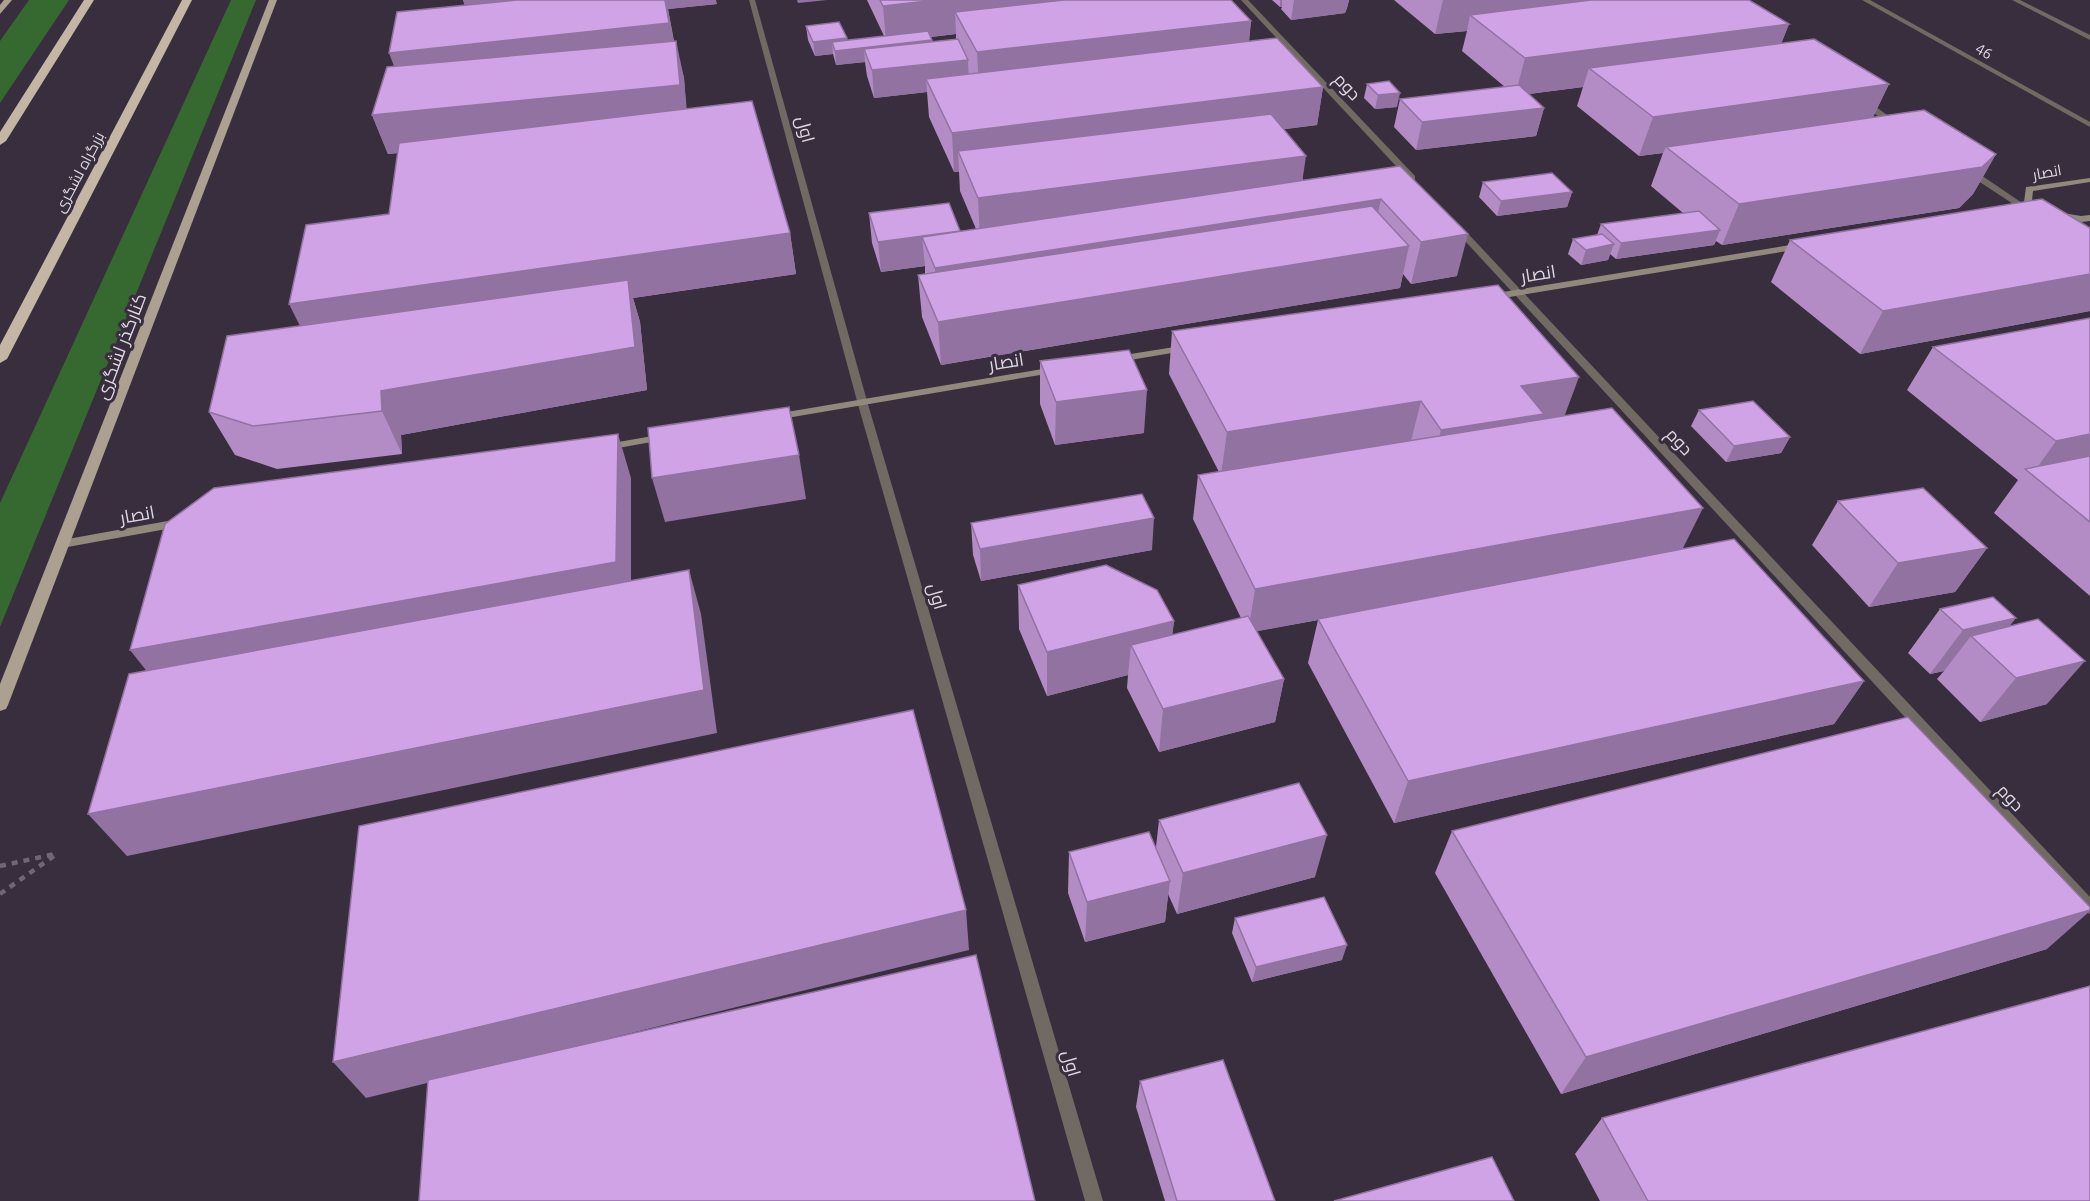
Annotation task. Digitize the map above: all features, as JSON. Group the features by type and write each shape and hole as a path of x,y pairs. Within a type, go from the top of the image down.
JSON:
{"highway":[{"path":"0,141 89,0"},
{"name":"بزرگراه لشگری","path":"0,359 187,0"}],"main road":[{"path":"0,11 8,0"},
{"name":"کنارگذر لشگری","path":"0,705 273,0"}],"street":[{"name":"اول","path":"752,0 862,401 1094,1201"},
{"name":"دوم","path":"1244,0 1422,189"},
{"name":"46","path":"1865,0 2090,125"},
{"path":"2015,0 2090,38"},
{"path":"1857,98 1907,131"},
{"path":"1957,164 2034,212"},
{"name":"انصار","path":"2034,212 2029,189 2090,180"},
{"path":"2015,212 2034,212"},
{"path":"2049,213 2081,219 2090,218"},
{"name":"دوم","path":"1446,215 2090,907"},
{"name":"انصار","path":"1484,298 1814,244"},
{"path":"1109,360 1203,345"},
{"name":"انصار","path":"768,418 1062,368"},
{"path":"592,450 674,435"},
{"name":"انصار","path":"62,544 192,521"}],"path":[{"path":"0,866 58,853 0,894"}],"green space":[{"path":"29,0 69,0 0,103 0,41"},
{"path":"231,0 256,0 0,627 0,503"}],"building":[{"path":"517,0 665,0 669,23 389,53 397,12"},
{"path":"880,0 936,0 883,6"},
{"path":"1064,0 1231,0 1251,21 977,52 955,12"},
{"path":"1591,0 1749,0 1789,24 1525,58 1470,15"},
{"path":"839,22 847,38 813,42 806,26"},
{"path":"928,31 932,40 835,51 832,42"},
{"path":"1277,38 1323,87 952,133 926,79"},
{"path":"958,39 968,60 872,70 864,49"},
{"path":"1814,39 1889,84 1653,117 1589,68"},
{"path":"676,41 680,85 372,115 387,67"},
{"path":"1389,81 1400,93 1378,95 1367,84"},
{"path":"1519,85 1544,108 1422,122 1400,99"},
{"path":"752,101 790,233 289,304 306,225 389,214 399,143"},
{"path":"1924,110 1996,154 1982,167 1739,204 1666,147"},
{"path":"1271,114 1306,156 978,198 958,151"},
{"path":"1400,166 1468,234 1421,242 1381,199 935,268 922,237"},
{"path":"1552,173 1572,192 1501,201 1483,182"},
{"path":"2042,199 2090,228 2090,274 1883,311 1790,240"},
{"path":"949,203 960,231 878,242 869,213"},
{"path":"1372,206 1409,246 938,322 918,275"},
{"path":"1699,211 1720,230 1621,243 1601,224"},
{"path":"1602,234 1614,244 1586,250 1573,239"},
{"path":"628,280 635,347 381,391 382,411 253,426 209,412 227,336"},
{"path":"1498,285 1579,377 1521,386 1544,414 1441,430 1421,401 1227,432 1172,331"},
{"path":"2090,318 2090,434 2056,441 1933,347"},
{"path":"1129,350 1147,390 1056,402 1040,361"},
{"path":"1753,401 1790,437 1734,446 1699,410"},
{"path":"789,407 799,455 652,478 648,428"},
{"path":"1612,408 1703,508 1255,589 1198,475"},
{"path":"618,434 616,562 130,650 165,524 214,488"},
{"path":"2090,456 2090,522 2025,469"},
{"path":"1923,488 1987,548 1898,563 1838,501"},
{"path":"1142,494 1154,518 980,549 971,523"},
{"path":"1734,539 1864,681 1408,781 1318,619"},
{"path":"1106,565 1157,590 1174,621 1047,652 1018,585"},
{"path":"689,570 704,690 88,814 129,674"},
{"path":"1993,597 2016,618 1963,630 1940,609"},
{"path":"1248,616 1284,679 1163,709 1131,645"},
{"path":"2038,619 2085,661 2016,678 1971,636"},
{"path":"913,710 966,910 333,1062 359,826"},
{"path":"1908,717 2090,907 2090,910 1586,1057 1452,831"},
{"path":"1299,783 1327,835 1183,873 1159,820"},
{"path":"1149,832 1170,881 1087,902 1069,852"},
{"path":"1324,897 1347,945 1256,967 1235,918"},
{"path":"976,955 1035,1201 419,1201 428,1080"},
{"path":"2090,986 2090,1201 1648,1201 1602,1118"},
{"path":"1223,1060 1275,1201 1177,1201 1140,1081"},
{"path":"1492,1157 1514,1201 1334,1201"}]}
